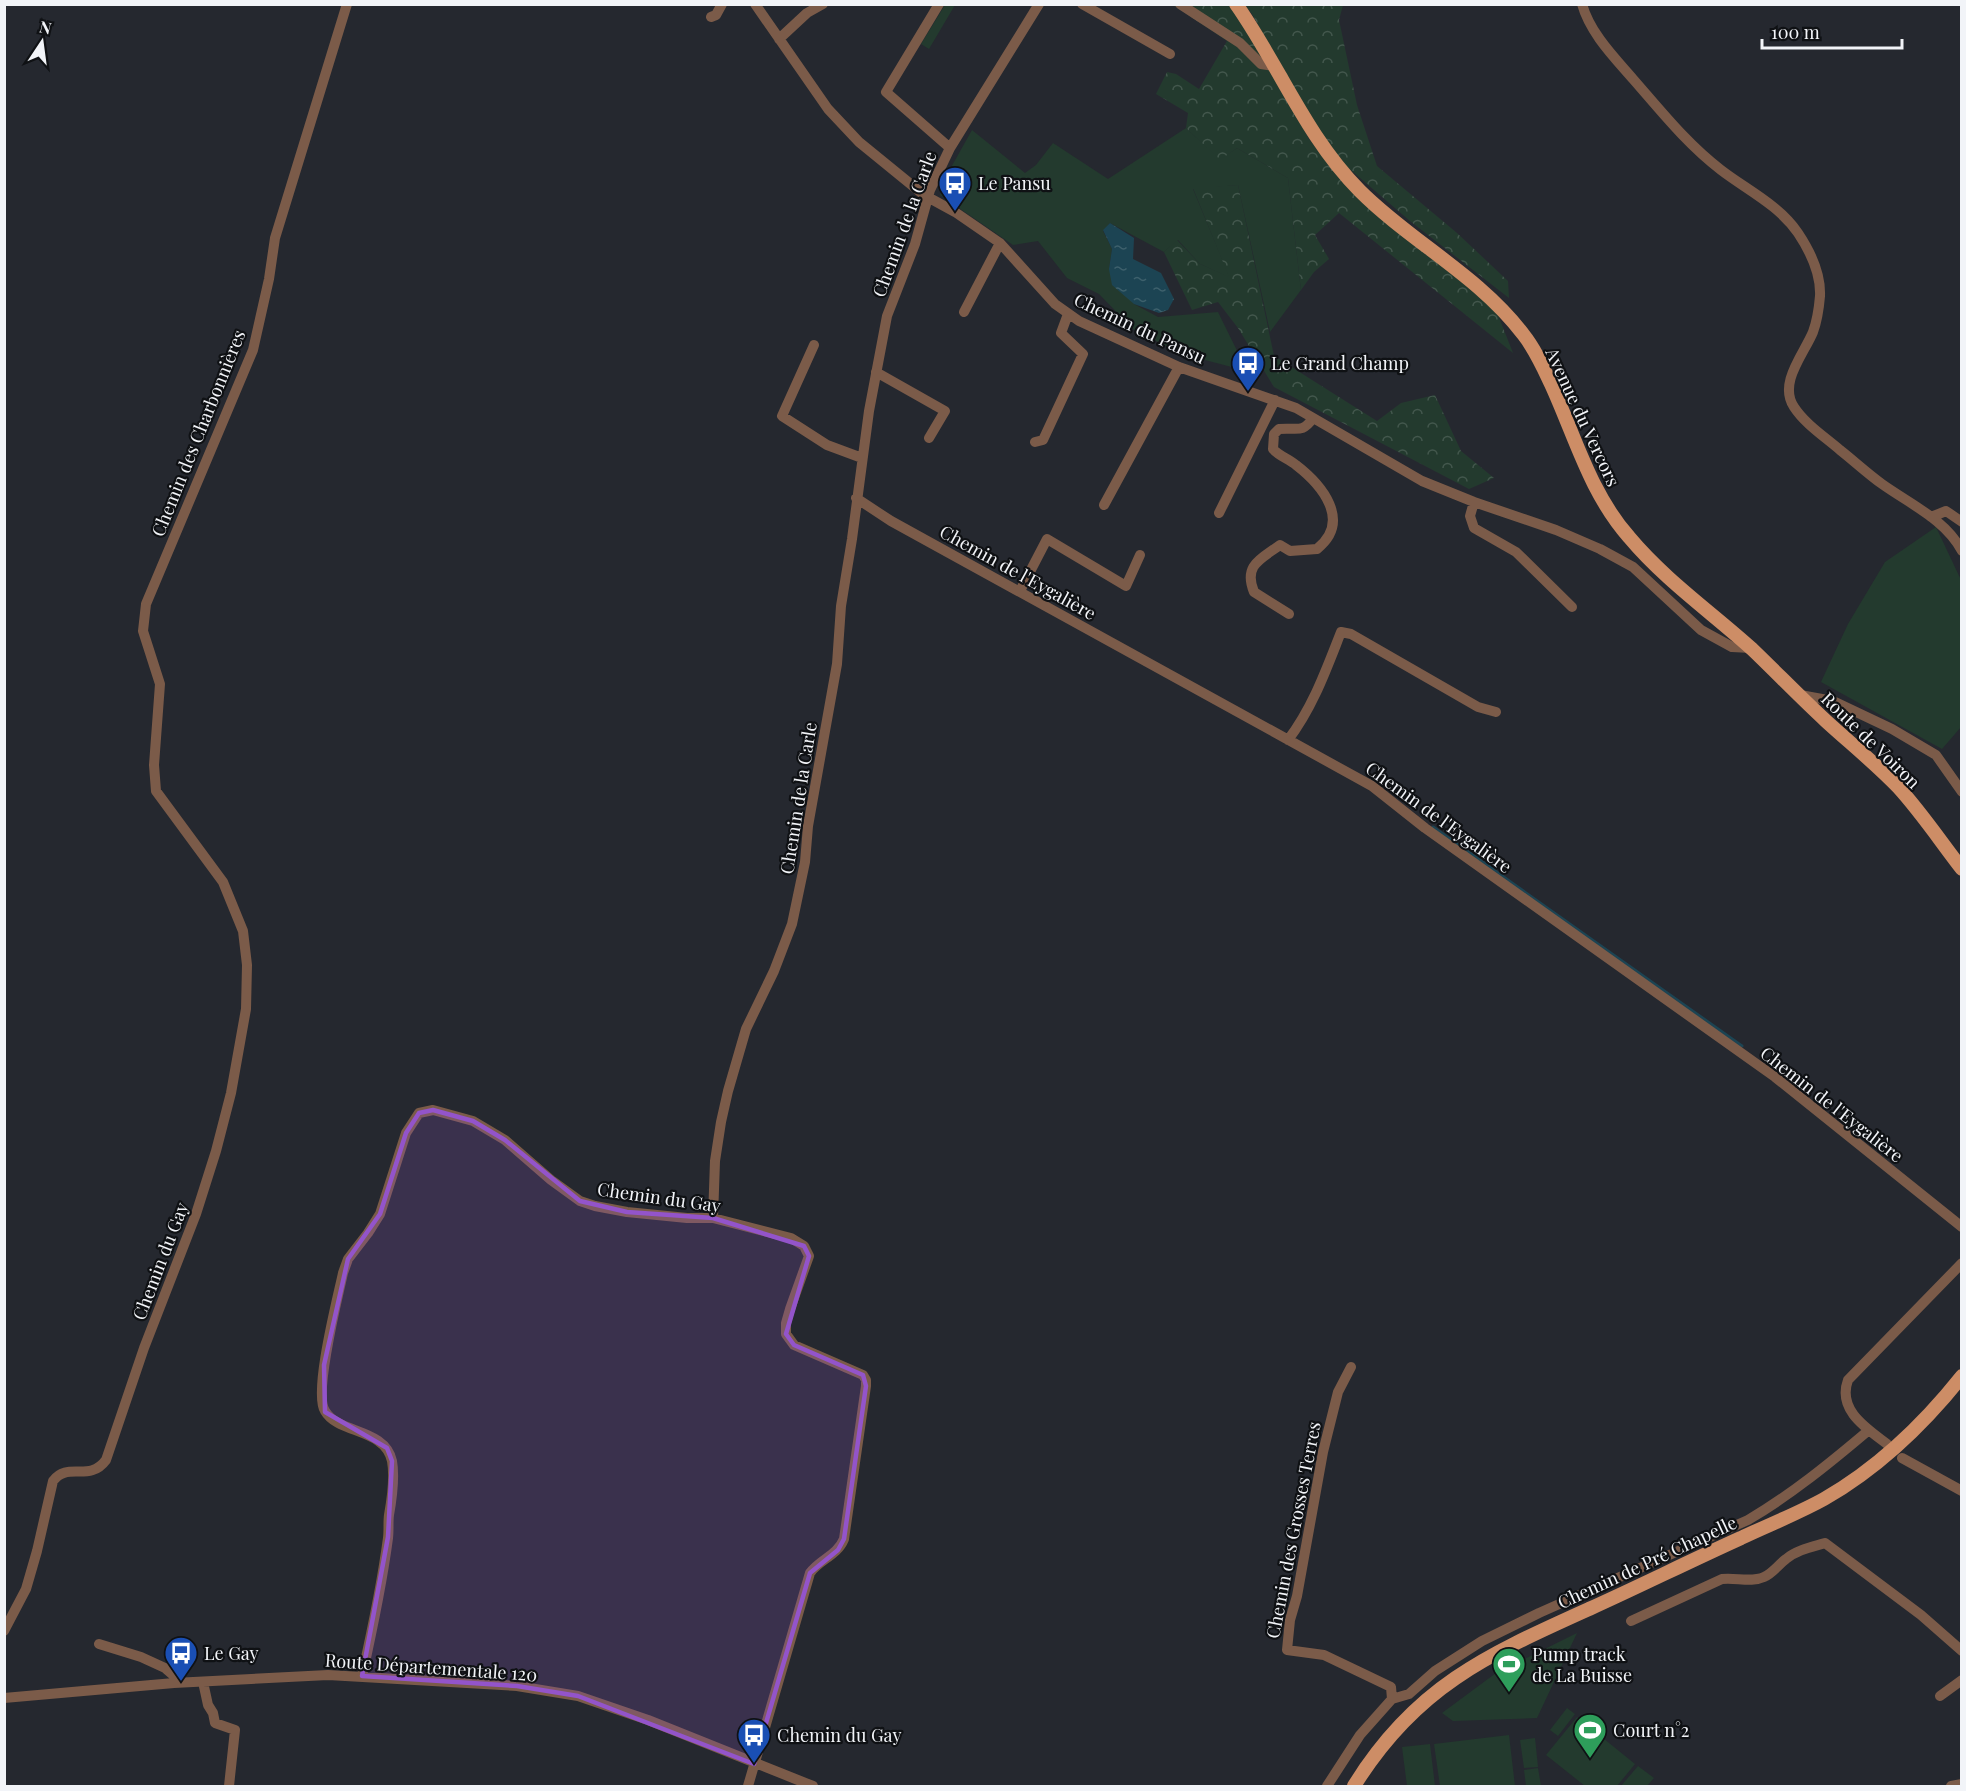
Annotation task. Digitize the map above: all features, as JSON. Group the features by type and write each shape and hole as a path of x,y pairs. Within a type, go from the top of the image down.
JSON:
{"main road":[{"name":"Avenue du Vercors","path":"1236,4 1253,28 1305,120 1340,170 1381,211 1463,273 1498,305 1524,336 1539,359 1562,408 1594,486 1628,537 1657,568 1751,648 1800,695"},
{"name":"Route de Voiron","path":"1800,695 1898,787 1962,869"},
{"name":"Chemin de Pré Chapelle","path":"1354,1786 1390,1736 1413,1712 1460,1674 1533,1634 1823,1499 1869,1470 1902,1442 1962,1376"}],"street":[{"name":"Chemin des Charbonnières","path":"143,631 146,604 253,350 269,279 274,238 347,4"},
{"path":"711,17 716,15 722,4"},
{"name":"Chemin du Pansu","path":"755,4 828,109 859,142 928,197 1000,243 1055,304 1068,314 1179,367 1296,408 1422,482 1556,530 1600,549 1633,567 1701,630 1732,646 1751,648"},
{"path":"779,39 807,13 823,4"},
{"path":"939,4 886,92 950,148"},
{"name":"Chemin de la Carle","path":"713,1218 715,1161 720,1122 728,1091 746,1029 774,971 792,924 801,880 808,826 837,664 841,606 862,458 887,316 915,244 928,197 950,148 1040,4"},
{"path":"1082,4 1170,54"},
{"path":"1180,4 1240,43 1261,64 1274,66"},
{"path":"1582,4 1593,30 1608,50 1686,141 1784,216 1811,255 1820,293 1819,312 1813,332 1792,373 1788,397 1794,408 1811,426 1881,483 1931,517 1956,539 1962,550"},
{"path":"964,312 1000,243"},
{"path":"1035,442 1043,440 1083,354 1061,333 1068,314"},
{"path":"814,345 782,416 827,446 862,458"},
{"path":"1104,505 1179,367"},
{"path":"876,372 945,411 929,438"},
{"path":"1220,513 1275,400"},
{"path":"1289,614 1254,592 1250,576 1256,561 1280,545 1290,551 1317,549 1329,536 1333,519 1330,502 1297,465 1273,450 1274,434 1279,429 1301,430 1313,418"},
{"name":"Chemin de l'Eygalière","path":"856,498 891,521 1372,786 1425,828 1784,1084 1962,1227"},
{"path":"1474,502 1470,516 1474,528 1516,552 1572,607"},
{"path":"1931,517 1946,511 1962,522"},
{"path":"1020,591 1047,539 1126,586 1140,555"},
{"name":"Chemin du Gay","path":"4,1630 26,1589 53,1481 65,1472 93,1471 102,1465 108,1454 144,1348 196,1214 216,1151 231,1093 246,1009 247,965 243,931 223,882 156,791 154,765 160,684 143,631"},
{"path":"1288,740 1304,718 1341,632 1351,634 1478,707 1496,712"},
{"path":"1800,695 1833,701 1892,729 1936,755 1962,792"},
{"name":"Chemin du Gay","path":"362,1676 388,1537 392,1501 392,1461 387,1448 373,1438 342,1424 325,1412 322,1401 323,1375 343,1273 348,1259 380,1214 406,1133 418,1113 433,1110 473,1121 505,1140 551,1180 580,1201 627,1212 687,1218 713,1218 791,1238 804,1246 809,1256 786,1323 788,1339 805,1351 863,1375 866,1380 844,1539 838,1550 818,1564 810,1574 754,1764"},
{"path":"1887,1444 1869,1430 1846,1404 1844,1396 1848,1380 1962,1263"},
{"name":"Chemin des Grosses Terres","path":"1351,1367 1338,1392 1323,1452 1299,1586 1290,1620 1287,1650 1324,1655 1391,1687 1392,1699"},
{"path":"1327,1786 1360,1735 1392,1699 1409,1694 1435,1671 1482,1641 1550,1608 1748,1520 1814,1476 1869,1430"},
{"path":"1902,1458 1962,1491"},
{"path":"1631,1621 1722,1579 1763,1578 1788,1557 1806,1548 1825,1543 1921,1615 1962,1651"},
{"path":"99,1644 141,1657 165,1668 177,1683"},
{"name":"Route Départementale 120","path":"4,1698 279,1677 362,1676 517,1686 578,1696 648,1720 813,1786"},
{"path":"1940,1696 1962,1680"},
{"path":"203,1682 215,1724 235,1730 229,1786"},
{"path":"748,1786 754,1764"},
{"path":"1951,1786 1962,1784"}],"highlighted area":[{"path":"433,1110 473,1121 505,1140 580,1201 627,1212 713,1218 804,1246 809,1256 786,1334 794,1345 863,1375 866,1386 844,1539 838,1550 810,1573 754,1764 578,1696 517,1686 362,1676 388,1537 392,1461 387,1448 325,1412 324,1365 348,1259 380,1214 406,1133 419,1113"}],"green space":[{"path":"945,5 955,5 929,49 921,44"},
{"path":"1173,5 1230,5 1258,45 1309,139 1356,195 1496,310 1513,353 1339,213 1315,235 1329,259 1314,272 1301,290 1288,178 1237,148 1220,160 1186,128 1188,113 1156,94 1167,72 1176,74 1199,89 1227,41"},
{"path":"1245,5 1343,5 1339,20 1357,105 1377,166 1457,233 1508,281 1509,298 1410,221 1338,159 1293,88"},
{"path":"1186,128 1220,159 1237,148 1288,178 1301,290 1270,332 1238,185 1193,189 1230,278 1200,264 1178,240 1164,252 1110,223 1103,231 1112,249 1109,269 1134,304 1158,317 1218,312 1247,371 1182,354 1134,330 1099,294 1067,278 1038,241 1013,245 940,195 949,171 972,130 1025,173 1036,165 1053,143 1108,179"},
{"path":"1238,185 1274,356 1377,421 1401,403 1435,395 1461,451 1494,478 1469,489 1274,387 1238,328 1218,302 1192,310 1164,252 1177,240 1200,264 1229,277 1193,188"},
{"path":"1936,527 1961,580 1961,727 1942,749 1821,682 1848,624 1885,562"},
{"name":"Pump track de La Buisse","path":"1577,1633 1537,1718 1453,1721 1442,1713 1496,1673"},
{"path":"1567,1708 1575,1714 1558,1736 1550,1730"},
{"path":"1577,1717 1635,1764 1617,1786 1585,1786 1546,1755"},
{"path":"1509,1735 1515,1786 1440,1786 1434,1744"},
{"path":"1535,1738 1538,1767 1524,1768 1520,1740"},
{"path":"1430,1744 1435,1786 1407,1786 1402,1747"},
{"path":"1638,1766 1654,1778 1647,1786 1621,1786"},
{"path":"1538,1768 1541,1786 1526,1786 1524,1770"}],"water":[{"path":"1110,223 1134,238 1133,259 1161,273 1174,299 1168,310 1159,313 1134,304 1112,285 1109,269 1112,249 1103,230"}],"waterway":[{"path":"1433,827 1742,1046"}],"place":[{"name":"Le Pansu","path":"955,212"},
{"name":"Le Grand Champ","path":"1248,392"},
{"name":"Le Gay","path":"181,1682"},
{"name":"Pump track de La Buisse","path":"1509,1693"},
{"name":"Court n°2","path":"1590,1759"},
{"name":"Chemin du Gay","path":"754,1764"}]}
